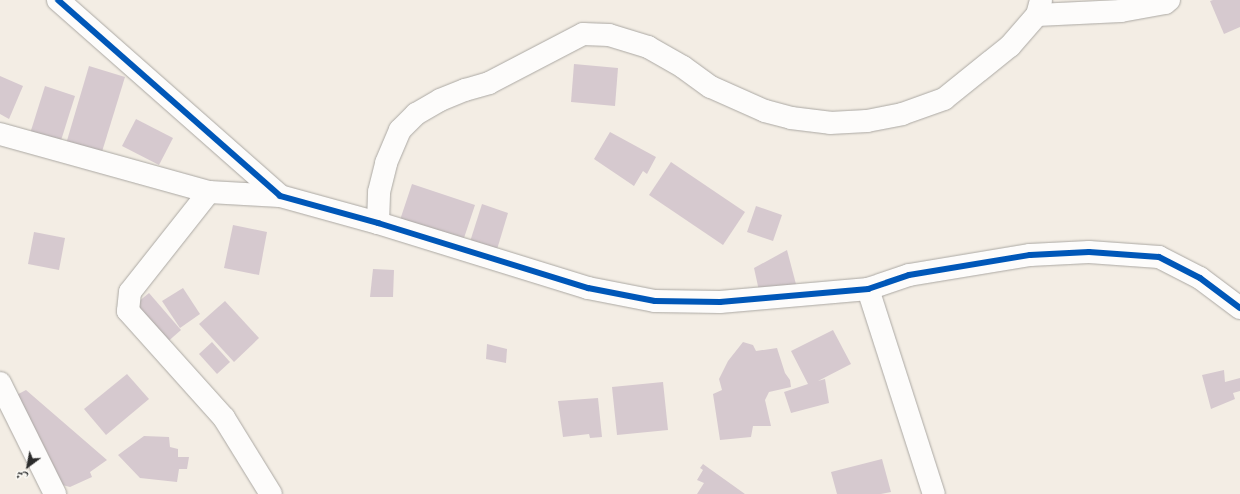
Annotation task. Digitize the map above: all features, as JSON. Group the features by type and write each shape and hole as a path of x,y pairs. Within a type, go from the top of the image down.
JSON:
{"street":[{"path":"58,0 280,196"},
{"path":"378,223 379,192 386,163 400,130 416,114 440,100 465,90 489,83 584,34 609,35 648,47 683,67 711,87 765,111 790,118 830,124 867,121 902,114 944,99 1010,46 1039,8 1121,11 1165,3 1168,0"},
{"path":"0,134 209,192 280,196 378,223 588,288 655,300 720,302 868,289 917,274 1030,255 1089,252 1159,257 1200,278 1240,308"},
{"path":"209,192 130,292 128,311 224,418 271,494"},
{"path":"868,289 934,494"},
{"path":"0,382 55,494"}],"building":[{"path":"1240,0 1240,27 1224,34 1210,1"},
{"path":"574,64 618,68 615,106 571,102"},
{"path":"89,66 125,77 101,155 66,144"},
{"path":"0,76 23,86 9,119 0,114"},
{"path":"45,86 75,96 58,150 28,140"},
{"path":"136,119 173,138 159,165 122,146"},
{"path":"610,132 656,157 647,174 643,171 634,186 594,159"},
{"path":"671,162 745,212 723,245 649,195"},
{"path":"412,184 475,205 463,241 400,220"},
{"path":"482,204 508,213 495,256 468,248"},
{"path":"756,206 782,215 773,241 747,232"},
{"path":"233,225 267,232 259,275 224,268"},
{"path":"34,232 65,238 59,270 28,264"},
{"path":"787,250 797,288 761,300 754,268"},
{"path":"373,269 394,270 393,297 370,297"},
{"path":"183,288 200,314 180,328 162,301"},
{"path":"149,293 181,330 165,344 132,307"},
{"path":"225,301 259,338 234,362 199,324"},
{"path":"833,330 851,364 818,381 825,379 829,403 791,413 784,392 808,384 791,351"},
{"path":"212,342 230,362 217,374 199,354"},
{"path":"743,342 753,345 756,351 777,348 785,373 790,380 791,387 769,392 765,400 771,426 753,426 751,437 720,440 713,394 722,390 719,379 728,361"},
{"path":"487,344 507,349 506,363 486,359"},
{"path":"1224,370 1225,382 1240,378 1240,391 1233,393 1235,399 1211,409 1202,375"},
{"path":"127,374 149,399 106,435 84,409"},
{"path":"663,382 668,430 617,435 612,387"},
{"path":"26,390 107,460 90,472 92,477 70,487 51,482 5,401"},
{"path":"598,398 602,437 590,438 589,434 563,437 558,401"},
{"path":"144,436 169,437 170,447 178,449 178,457 189,457 187,469 179,469 177,482 140,478 118,455"},
{"path":"882,459 891,492 881,494 837,494 831,472"},
{"path":"703,464 745,494 697,494 704,483 697,480 703,470 700,468"}],"cycle path":[{"path":"58,0 280,196 378,223 588,288 655,301 720,302 868,289 909,275 1030,255 1089,252 1159,257 1200,278 1240,308"}]}
